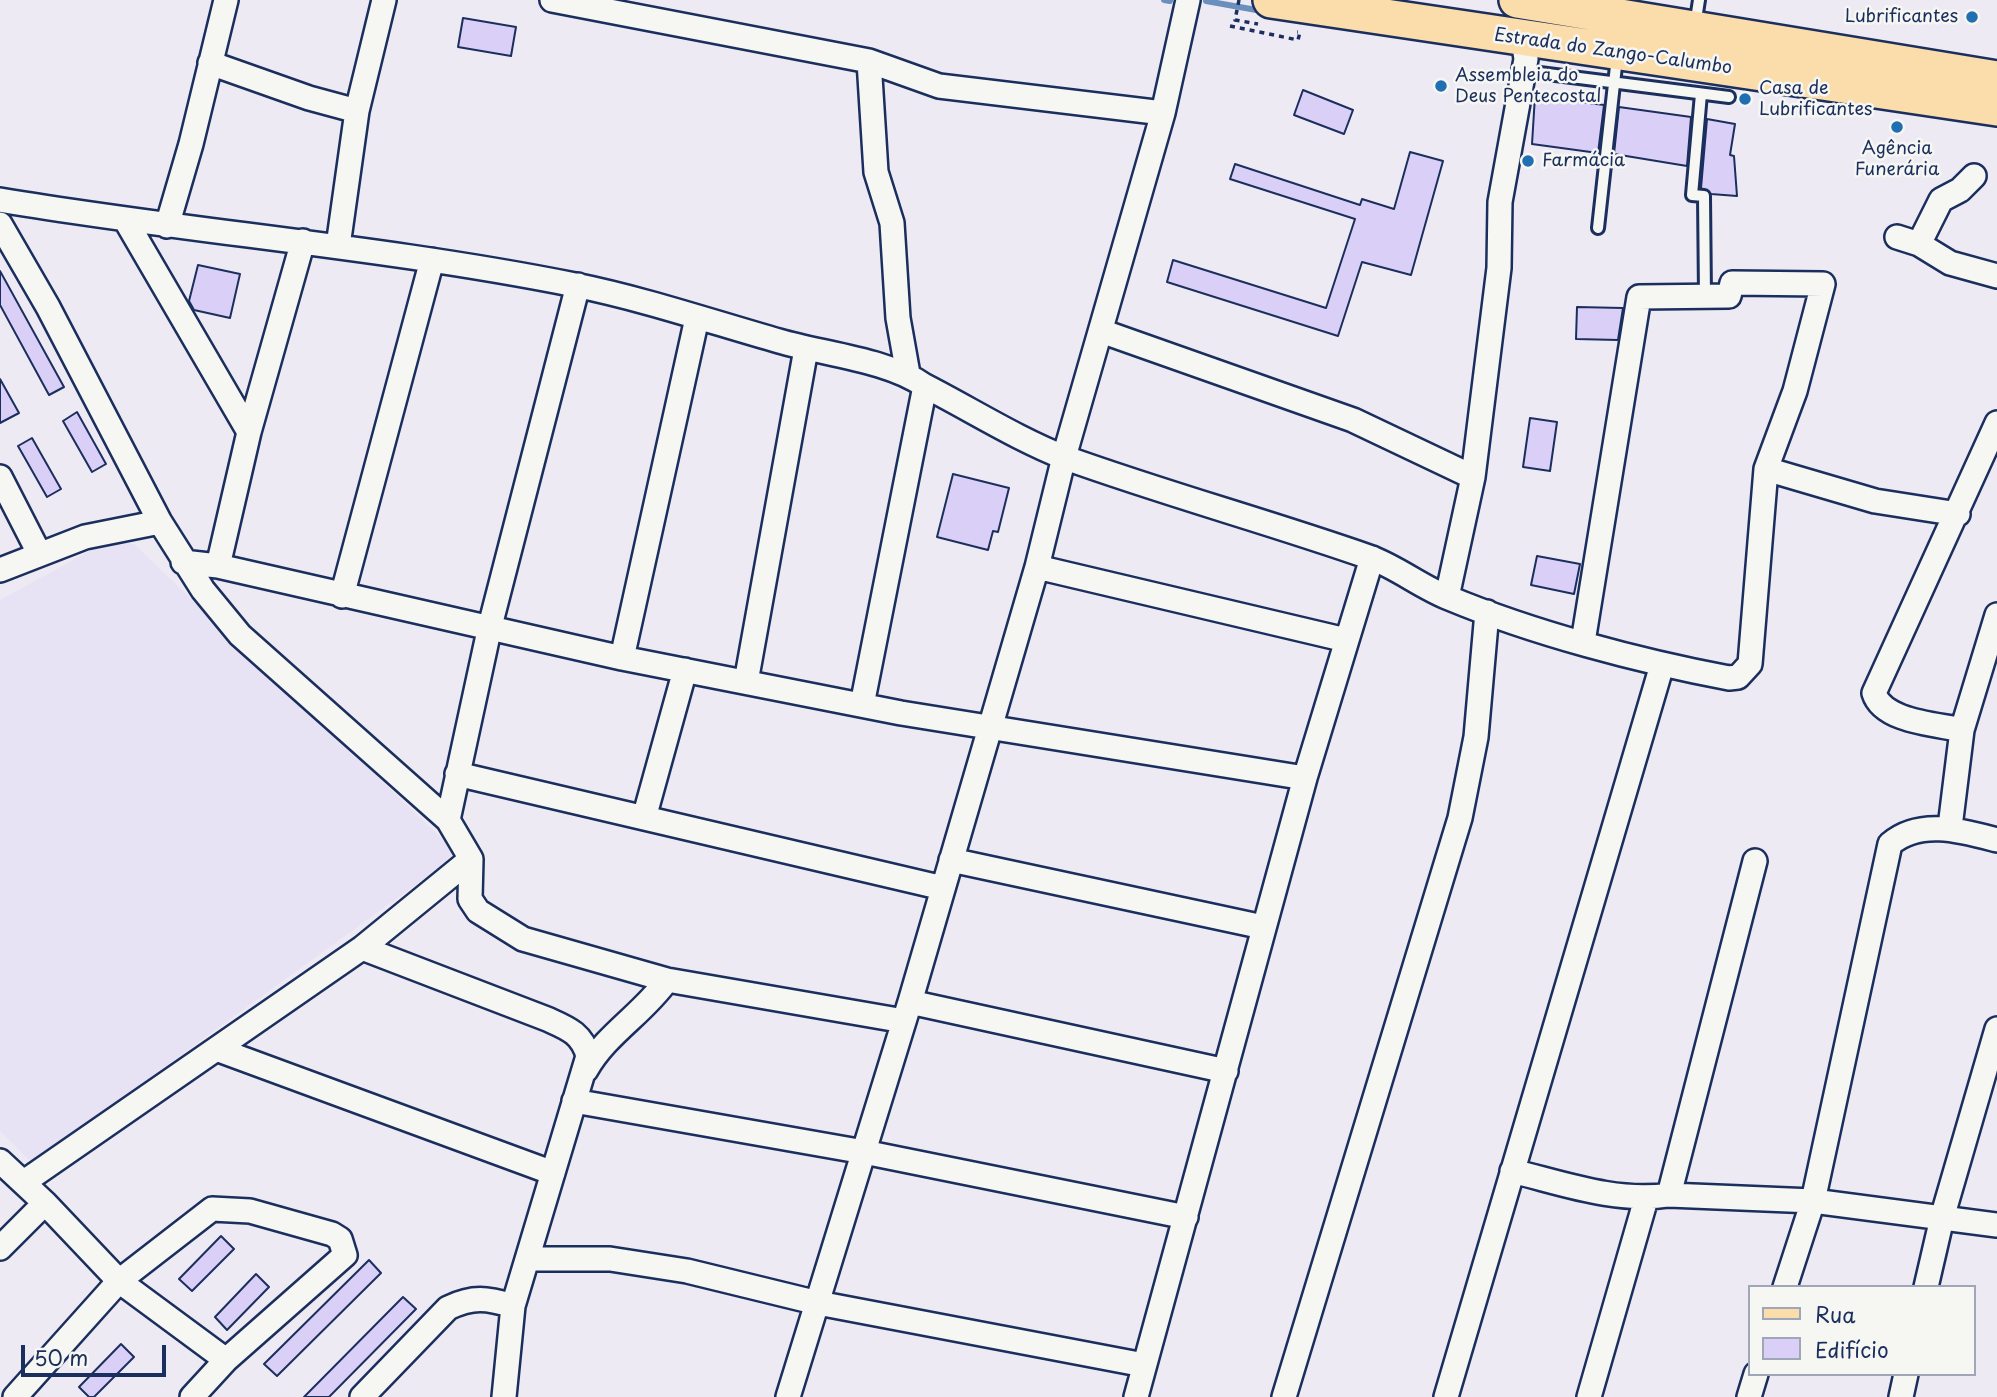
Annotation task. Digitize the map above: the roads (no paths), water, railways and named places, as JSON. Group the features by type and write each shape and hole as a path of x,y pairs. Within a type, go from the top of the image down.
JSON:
{"main road":[{"name":"Estrada do Zango-Calumbo","path":"1517,0 1697,16 1997,79"},
{"name":"Estrada do Zango-Calumbo","path":"1273,18 1616,68 1997,108"}],"street":[{"path":"167,226 226,0"},
{"path":"338,246 357,111 384,0"},
{"path":"552,0 869,61 939,86 1163,113"},
{"path":"788,1397 907,1011 1037,567 1063,457 1163,113 1188,0"},
{"path":"1447,597 1473,477 1499,268 1500,202 1523,55"},
{"path":"862,705 917,380 898,318 892,223 876,172 869,61"},
{"path":"210,63 309,98 357,111"},
{"path":"1974,176 1960,190 1941,200 1908,241 1950,263 1997,276"},
{"path":"0,200 126,221 338,246 578,285 917,380 1063,457 1372,558 1447,597 1487,612 1583,642 1662,666 1729,677 1738,677 1750,664 1766,469 1795,391 1823,284 1732,283 1728,296 1639,298 1583,642"},
{"path":"126,221 249,432"},
{"path":"0,224 48,307 183,562 240,635 448,820 471,859 470,898 478,911 523,939 667,980 907,1011 1226,1071"},
{"path":"218,566 249,432 303,241"},
{"path":"342,596 432,260"},
{"path":"448,820 491,626 578,285"},
{"path":"622,658 697,318"},
{"path":"1101,331 1353,420 1473,477"},
{"path":"746,682 806,349"},
{"path":"1962,730 1895,714 1876,701 1874,693 1958,514 1997,423"},
{"path":"1766,469 1875,500 1958,514"},
{"path":"0,477 39,553"},
{"path":"0,570 85,537 160,522"},
{"path":"1136,1397 1304,778 1372,558"},
{"path":"183,562 218,566 342,596 491,626 622,658 862,705 988,728 1150,751 1304,778"},
{"path":"1037,567 1346,640"},
{"path":"1284,1397 1460,818 1476,737 1487,612"},
{"path":"1950,827 1962,730 1997,615"},
{"path":"1446,1397 1662,666"},
{"path":"644,818 685,670"},
{"path":"457,774 943,888"},
{"path":"1786,1285 1812,1201 1890,845 1908,833 1950,827 1997,839"},
{"path":"24,1182 219,1050 362,948 471,859"},
{"path":"951,860 1263,927"},
{"path":"1589,1397 1658,1197 1755,861"},
{"path":"362,948 568,1028 584,1043 587,1056 513,1306 509,1396"},
{"path":"577,1091 596,1052 646,1006 667,980"},
{"path":"1926,1285 1942,1218 1997,1029"},
{"path":"219,1050 553,1173"},
{"path":"577,1091 1186,1217"},
{"path":"0,1161 24,1182 120,1281 226,1360"},
{"path":"1512,1171 1612,1195 1812,1201 1997,1225"},
{"path":"0,1248 45,1203"},
{"path":"15,1397 120,1281 212,1209 250,1211 332,1234 340,1239 345,1255 226,1360 192,1397"},
{"path":"528,1259 623,1261 687,1271 818,1303 1144,1365"},
{"path":"362,1397 448,1308 465,1300 481,1297 513,1306"},
{"path":"1749,1397 1755,1376"},
{"path":"1901,1397 1906,1376"}],"lane":[{"path":"1598,228 1616,68 1701,94 1729,97"},
{"path":"1701,94 1692,195 1704,196 1705,297"}],"waterway":[{"path":"1164,0 1170,1"},
{"path":"1206,1 1262,11"}],"place":[{"name":"Lubrificantes","path":"1972,17"},
{"name":"Assembleia do Deus Pentecostal","path":"1441,86"},
{"name":"Casa de Lubrificantes","path":"1745,99"},
{"name":"Agência Funerária","path":"1897,127"},
{"name":"Farmácia","path":"1528,161"}]}
